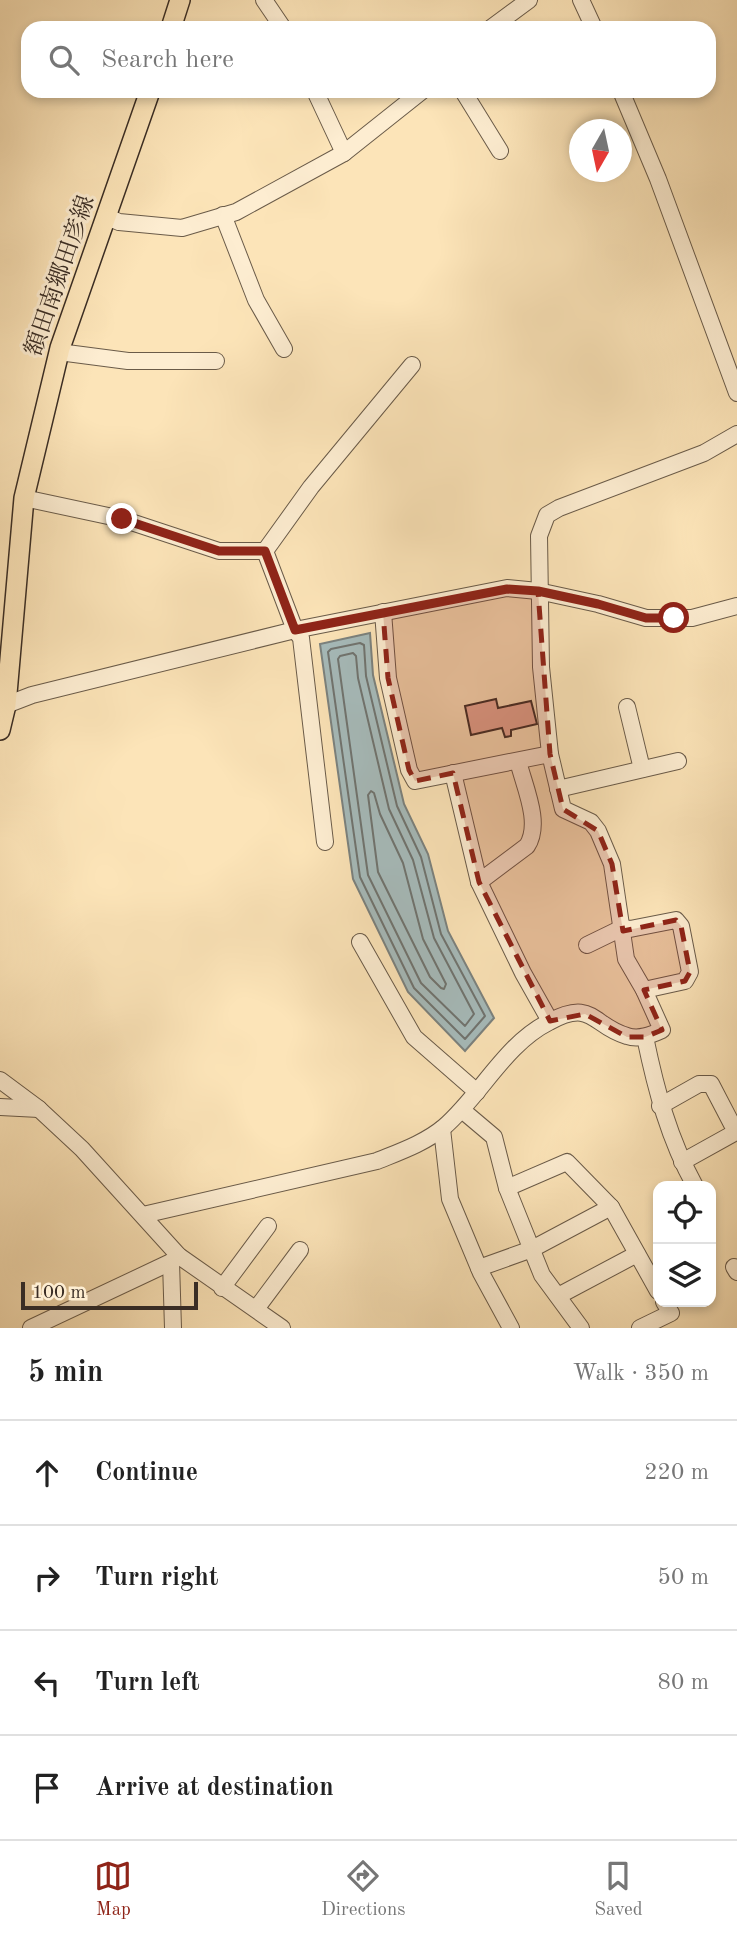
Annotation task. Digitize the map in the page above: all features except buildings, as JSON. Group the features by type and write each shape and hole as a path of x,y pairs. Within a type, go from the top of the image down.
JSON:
{"main road":[{"path":"173,21 180,0"},
{"name":"額田南郷田彦線","path":"0,730 6,705 24,498 59,352 148,98"}],"street":[{"path":"264,0 278,21"},
{"path":"500,21 529,0"},
{"path":"581,0 591,21"},
{"path":"318,98 344,153"},
{"path":"107,218 119,222 182,228 236,212 344,153 413,98"},
{"path":"467,98 500,150"},
{"path":"624,98 658,179 737,393"},
{"path":"223,215 256,300 284,349"},
{"path":"59,352 128,361 216,361"},
{"path":"265,551 311,487 412,365"},
{"path":"143,1215 377,1161 410,1147 442,1129 462,1110 527,1034 570,1013 597,1018 627,1037 645,1037 662,1030 644,989 626,959 612,864 598,831 591,822 563,809 558,789 551,754 541,667 539,536 547,515 559,508 704,453 737,434"},
{"path":"24,498 122,519 219,551 265,551"},
{"path":"265,551 295,630 301,638 325,842"},
{"path":"6,705 32,695 295,630 507,589 538,591 646,618 692,618 737,606"},
{"path":"383,612 388,678 409,770 415,781 551,754"},
{"path":"627,707 642,769"},
{"path":"479,882 527,846 533,838 534,824 518,761"},
{"path":"558,789 678,761"},
{"path":"453,773 479,882 523,973 550,1021"},
{"path":"587,945 622,928 630,929 676,919 681,926 690,972 685,981 644,989"},
{"path":"360,942 414,1037 477,1092"},
{"path":"645,1037 660,1105 692,1181"},
{"path":"0,1080 38,1109 82,1149 143,1215 175,1259 282,1328"},
{"path":"660,1105 699,1084 711,1084 736,1132 682,1162"},
{"path":"0,1107 38,1109"},
{"path":"462,1110 494,1137 507,1188 542,1275 581,1328"},
{"path":"442,1129 450,1199 479,1268 511,1328"},
{"path":"507,1188 567,1162 611,1207 653,1282"},
{"path":"479,1268 532,1249 611,1207"},
{"path":"222,1288 268,1226"},
{"path":"256,1310 300,1250"},
{"path":"558,1296 638,1254"},
{"path":"31,1328 175,1259"},
{"path":"173,1328 175,1259"},
{"path":"640,1328 671,1313 667,1307"}],"highlighted area":[{"path":"507,588 538,591 550,754 563,809 598,831 612,864 623,931 676,920 681,926 690,972 685,981 644,990 662,1030 645,1037 627,1037 585,1014 550,1021 479,882 453,773 415,781 409,770 388,678 383,612"}],"water":[{"path":"370,633 373,675 404,804 428,854 448,931 494,1018 465,1051 408,992 353,879 320,644"}],"route":[{"path":"122,519 219,551 265,551 295,630 475,593 507,589 538,591 646,618 674,618"}]}
